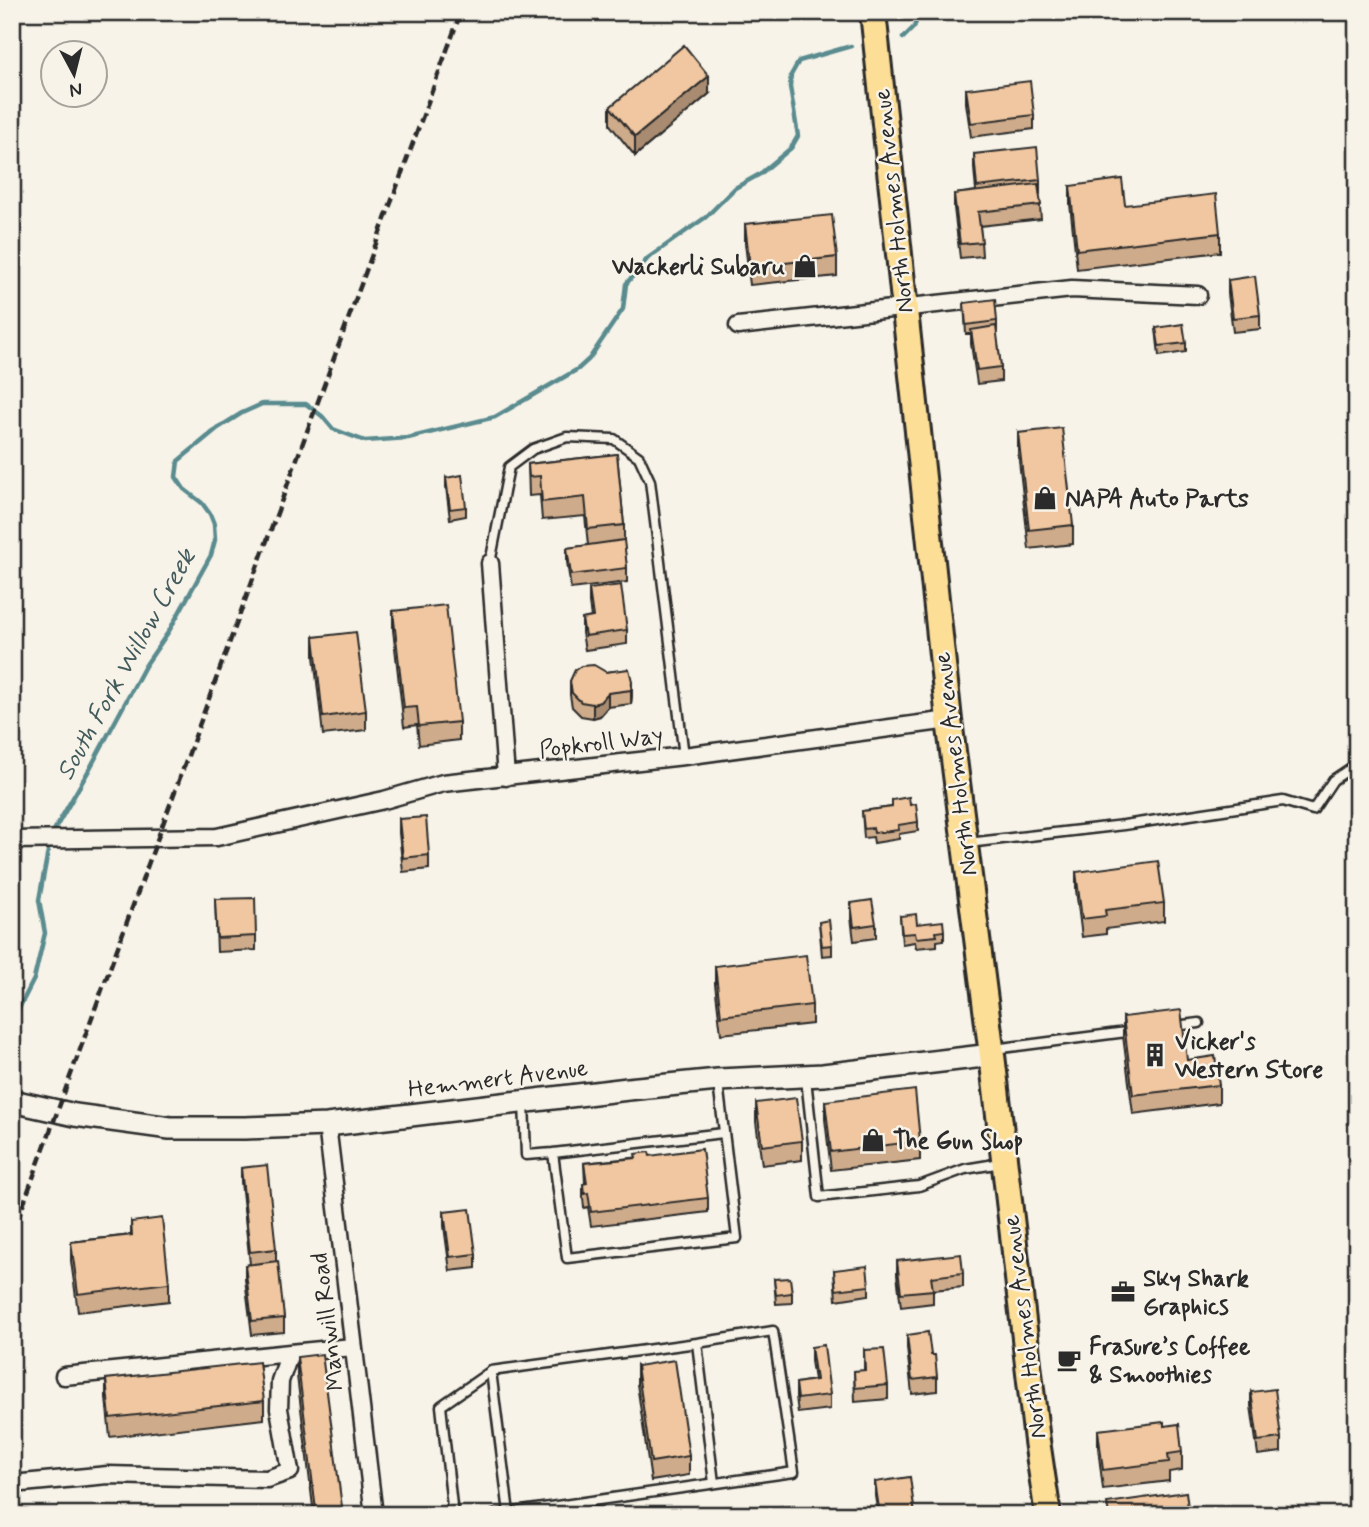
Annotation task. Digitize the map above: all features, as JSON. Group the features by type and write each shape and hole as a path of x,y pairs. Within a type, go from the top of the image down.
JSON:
{"main road":[{"name":"North Holmes Avenue","path":"873,12 949,720 1048,1515"}],"street":[{"path":"737,327 1072,289 1198,295"},
{"path":"490,563 506,777"},
{"name":"Popkroll Way","path":"12,840 217,837 384,800 443,783 684,756 949,720"},
{"name":"Hemmert Avenue","path":"12,1101 75,1115 170,1128 327,1125 718,1080 806,1075 991,1052"},
{"name":"Manwill Road","path":"327,1125 374,1515"},
{"path":"64,1376 353,1347"},
{"path":"12,1483 108,1475 267,1479 290,1471 279,1409 280,1381 290,1353"}],"lane":[{"path":"490,563 509,467 533,449 566,437 614,439 639,457 650,481 684,756"},
{"path":"965,843 1124,825 1283,801 1313,810 1333,780 1357,764"},
{"path":"1160,1028 1199,1023"},
{"path":"991,1052 1146,1030"},
{"path":"806,1075 818,1197 919,1185 965,1169 1004,1163"},
{"path":"553,1153 567,1258 737,1238 718,1080"},
{"path":"524,1102 526,1155 723,1133"},
{"path":"453,1515 441,1406 491,1371 773,1331 794,1472 495,1515"},
{"path":"696,1343 714,1483"},
{"path":"491,1371 509,1513"}],"building":[{"path":"684,45 709,76 635,137 610,107"},
{"path":"1030,81 1034,115 971,123 966,89"},
{"path":"1037,147 1040,180 977,187 974,154"},
{"path":"1122,179 1125,205 1216,194 1220,233 1077,250 1070,186"},
{"path":"1038,184 1041,205 978,212 982,242 960,244 954,194"},
{"path":"832,215 837,257 750,267 745,224"},
{"path":"1255,276 1260,315 1233,318 1228,280"},
{"path":"995,299 997,321 966,325 964,303"},
{"path":"1183,324 1186,343 1159,346 1156,328"},
{"path":"996,326 1001,367 977,370 971,330"},
{"name":"NAPA Auto Parts","path":"1062,428 1073,525 1029,530 1018,433"},
{"path":"617,454 624,525 588,529 585,497 542,502 540,476 529,477 528,464"},
{"path":"462,475 466,507 450,509 446,478"},
{"path":"624,540 627,568 571,575 567,548"},
{"path":"621,585 627,630 585,636 582,619 593,617 589,589"},
{"path":"446,605 459,722 419,726 417,707 404,708 393,611"},
{"path":"356,632 366,711 323,717 314,637"},
{"path":"594,665 606,672 629,669 631,690 608,693 600,702 593,704 581,702 572,693 570,681 575,670 581,666"},
{"path":"909,797 910,805 916,804 918,822 898,825 899,830 874,833 873,828 864,829 862,811 892,807 892,800"},
{"path":"426,817 429,855 403,858 399,819"},
{"path":"1158,861 1164,903 1105,910 1106,916 1082,919 1076,872"},
{"path":"255,898 256,936 217,938 215,899"},
{"path":"872,900 876,924 854,927 851,903"},
{"path":"916,914 917,924 943,921 944,931 936,932 937,936 916,938 915,933 902,934 900,916"},
{"path":"829,920 832,945 822,946 819,922"},
{"path":"806,955 812,1005 721,1016 715,966"},
{"name":"Vicker's Western Store","path":"1181,1010 1187,1060 1215,1056 1219,1085 1133,1095 1123,1017"},
{"name":"The Gun Shop","path":"915,1090 920,1141 831,1152 825,1101"},
{"path":"796,1098 802,1141 762,1146 756,1103"},
{"path":"702,1149 708,1198 591,1212 588,1193 584,1194 583,1184 587,1183 584,1163 636,1158 635,1154 649,1152 650,1156"},
{"path":"267,1165 276,1249 250,1252 241,1168"},
{"path":"470,1209 476,1254 450,1257 444,1212"},
{"path":"162,1218 169,1283 78,1294 71,1242 132,1235 131,1222"},
{"path":"961,1254 963,1273 931,1277 933,1290 901,1293 897,1261"},
{"path":"278,1261 284,1318 252,1321 245,1265"},
{"path":"867,1266 869,1286 836,1290 834,1270"},
{"path":"790,1278 792,1293 776,1295 774,1279"},
{"path":"928,1332 931,1355 935,1355 937,1377 912,1380 907,1335"},
{"path":"824,1345 830,1395 798,1399 796,1383 816,1380 811,1347"},
{"path":"884,1349 888,1385 855,1388 854,1371 865,1370 864,1350"},
{"path":"322,1354 342,1507 316,1510 297,1357"},
{"path":"675,1360 689,1456 651,1462 637,1366"},
{"path":"259,1362 264,1401 110,1418 106,1379"},
{"path":"1275,1389 1281,1438 1258,1441 1251,1392"},
{"path":"1164,1422 1164,1426 1179,1424 1182,1452 1168,1454 1169,1462 1103,1470 1098,1430"},
{"path":"910,1477 915,1515 880,1515 875,1482"},
{"path":"1186,1492 1189,1515 1109,1515 1107,1503"},
{"path":"794,1505 795,1515 718,1515 718,1514"}],"waterway":[{"name":"South Fork Willow Creek","path":"903,38 914,27 920,12"},
{"name":"South Fork Willow Creek","path":"52,834 145,666 169,631 211,555 215,540 214,524 202,503 184,489 176,477 178,461 218,428 262,404 306,404 333,429 365,441 408,438 495,417 578,369 589,359 623,309 626,284 648,258 706,217 735,188 760,174 791,148 798,136 790,87 791,75 799,61 851,46"},
{"name":"South Fork Willow Creek","path":"12,1022 34,979 45,933 39,900 48,851"}],"railway":[{"path":"12,1235 461,12"}],"place":[{"name":"Wackerli Subaru","path":"805,266"},
{"name":"NAPA Auto Parts","path":"1045,498"},
{"name":"Vicker's Western Store","path":"1155,1055"},
{"name":"The Gun Shop","path":"873,1140"},
{"name":"Sky Shark Graphics","path":"1123,1292"},
{"name":"Frasure’s Coffee & Smoothies","path":"1069,1360"}]}
